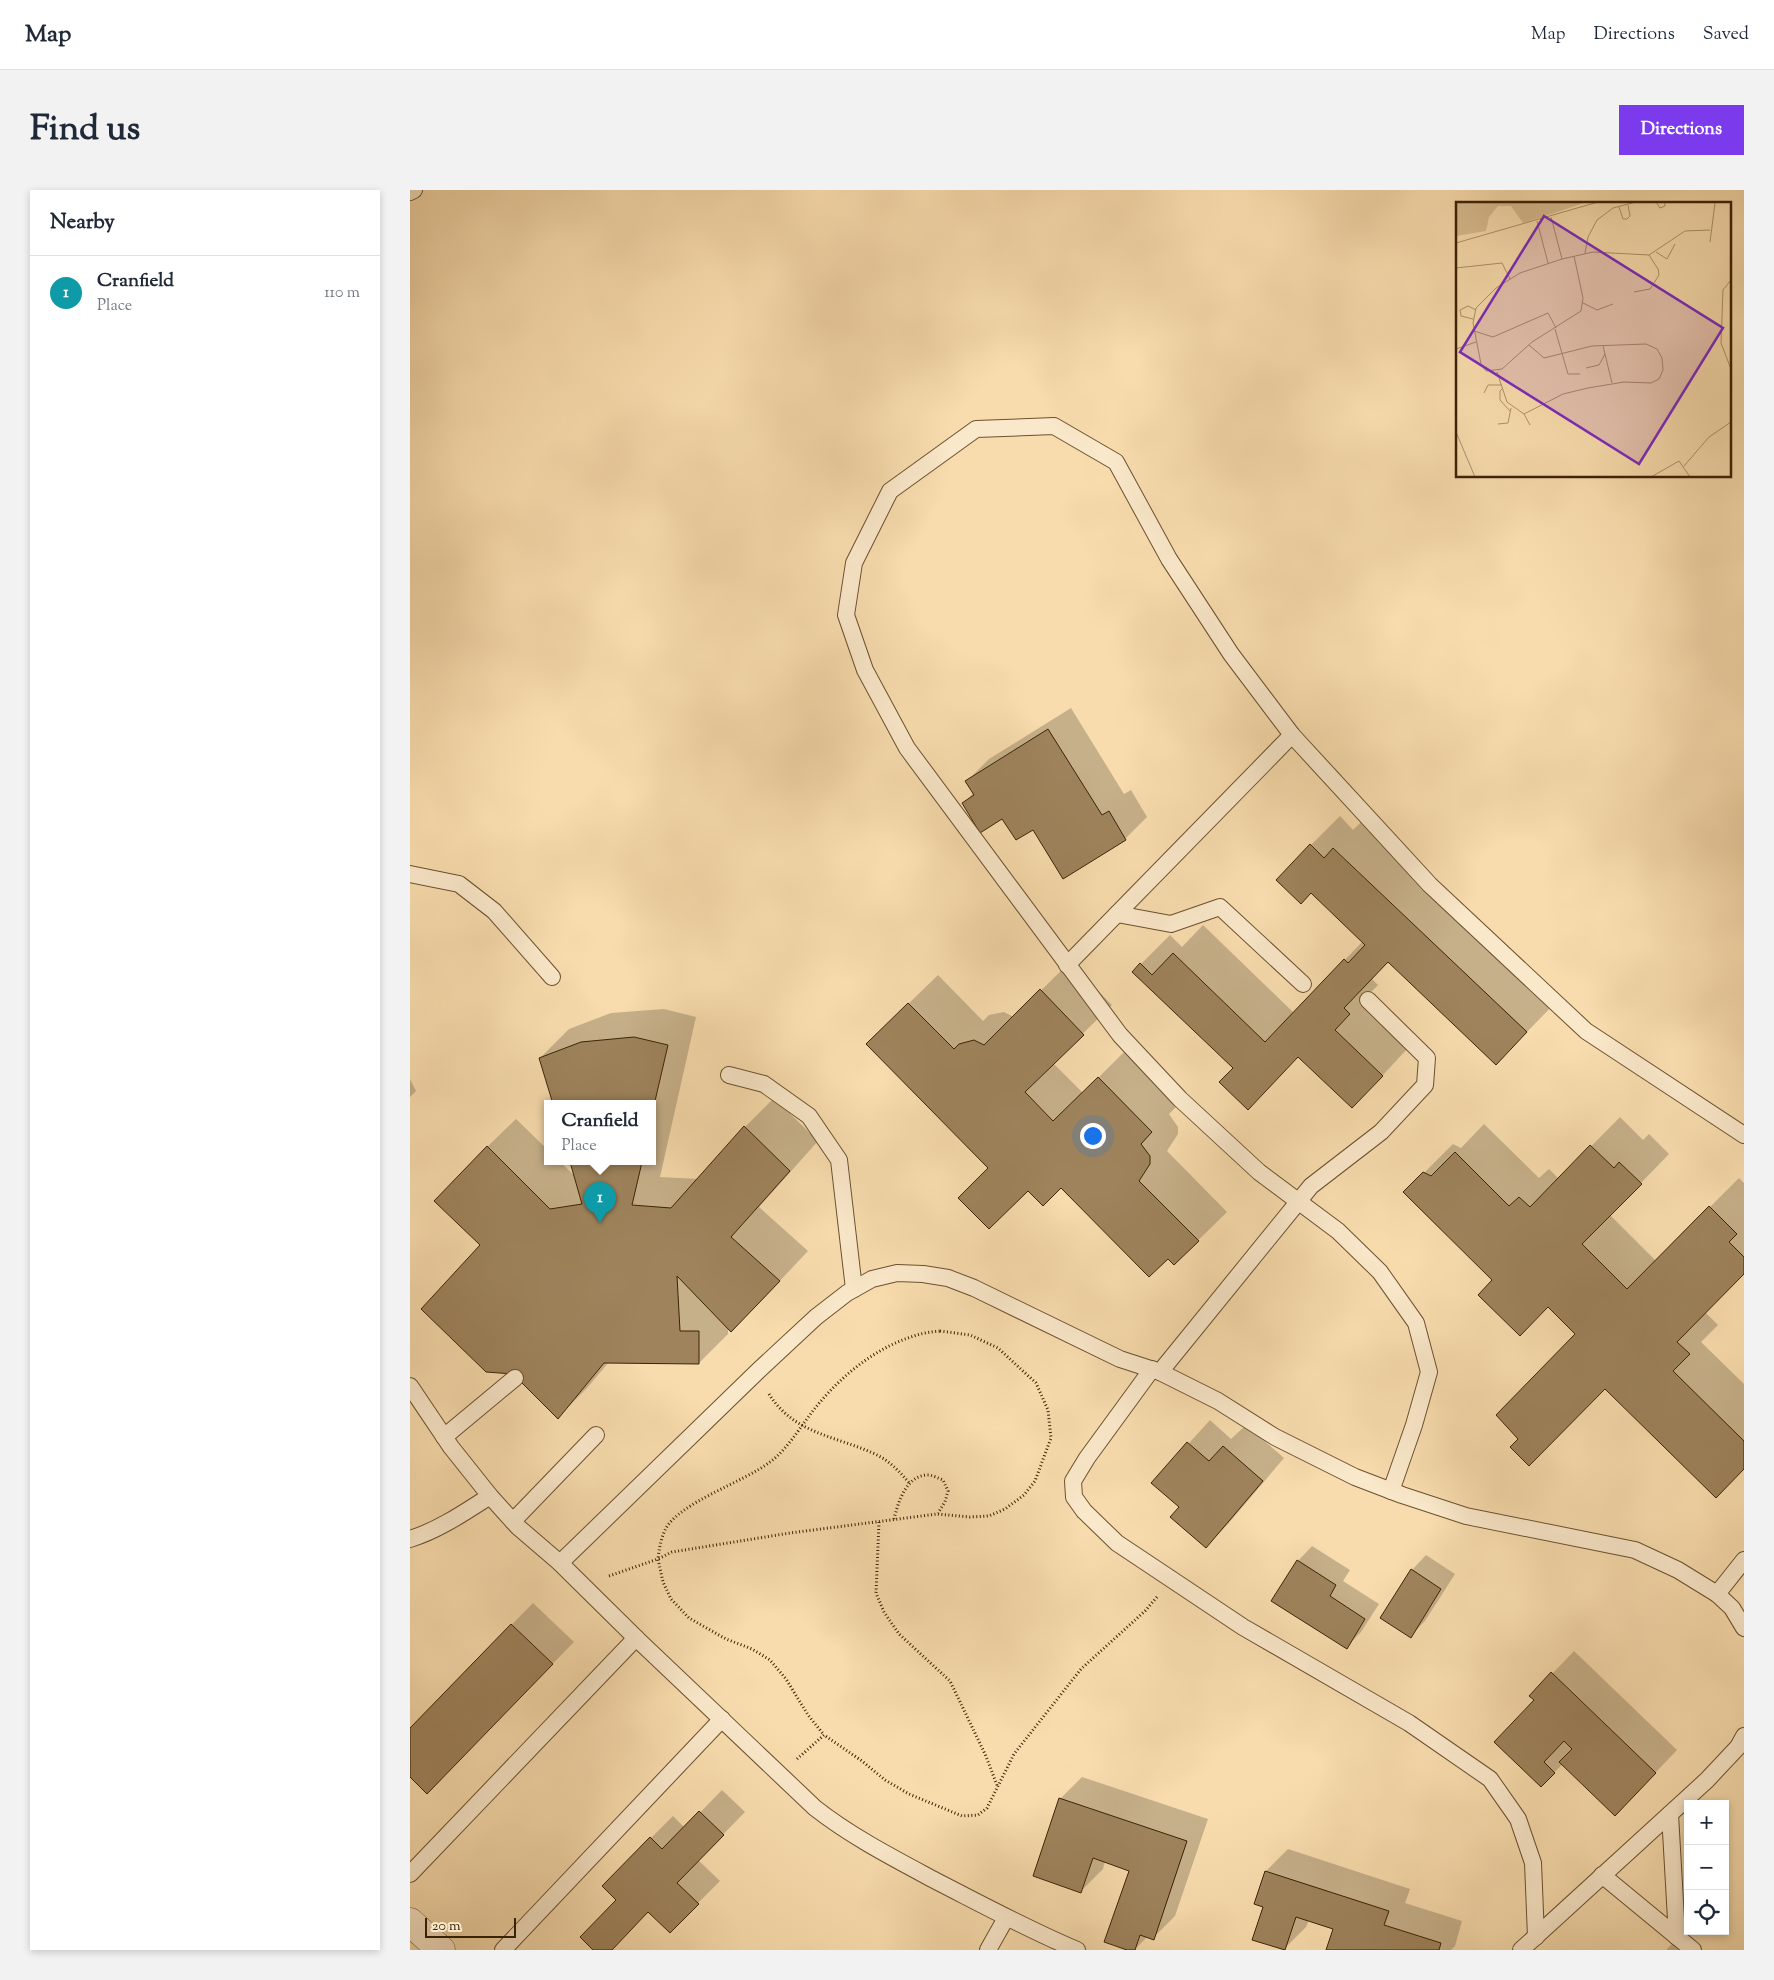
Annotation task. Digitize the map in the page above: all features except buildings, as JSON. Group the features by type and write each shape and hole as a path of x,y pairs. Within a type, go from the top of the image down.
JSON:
{"street":[{"path":"410,1922 441,1950"}],"lane":[{"path":"410,192 414,190"},
{"path":"1391,1491 1414,1425 1429,1372 1416,1323 1380,1272 1338,1231 1259,1172 1180,1099 1120,1035 907,748 865,670 846,614 854,563 890,491 976,429 1054,426 1116,462 1169,559 1231,654 1292,735 1430,885 1586,1031 1744,1135"},
{"path":"1067,965 1292,735"},
{"path":"410,874 459,884 494,911 552,977"},
{"path":"1117,914 1171,924 1220,908 1303,984"},
{"path":"1368,1000 1427,1058 1425,1085 1381,1132 1311,1186 1300,1202 1156,1371 1087,1458 1073,1481 1074,1497 1084,1511 1117,1543 1243,1627 1409,1723 1490,1779 1518,1819 1533,1863 1536,1937"},
{"path":"729,1075 764,1084 810,1116 839,1160 854,1290"},
{"path":"560,1563 816,1317 872,1279 897,1273 923,1274 948,1278 974,1288 1120,1359 1156,1371 1218,1401 1276,1437 1355,1477 1391,1491 1466,1516 1635,1550 1678,1570 1717,1594 1732,1608 1744,1628"},
{"path":"444,1437 515,1378"},
{"path":"410,1386 444,1437 490,1496 513,1521 560,1563 815,1808 838,1826 890,1856 1031,1931 1077,1950"},
{"path":"513,1521 596,1435"},
{"path":"410,1539 441,1526 490,1496"},
{"path":"1717,1594 1744,1560"},
{"path":"410,1874 636,1638"},
{"path":"503,1950 722,1719"},
{"path":"1521,1950 1713,1774 1738,1747 1744,1736"},
{"path":"1670,1814 1677,1937"},
{"path":"1602,1875 1693,1950"},
{"path":"988,1950 1006,1918"}],"path":[{"path":"608,1576 658,1559 672,1552 790,1533 937,1514 970,1517 988,1516 1024,1495 1035,1481 1051,1438 1048,1410 1036,1383 998,1348 970,1335 940,1331 914,1336 889,1346 860,1364 836,1385 771,1462 724,1489 690,1505 676,1516 666,1528 660,1545 658,1559 663,1582 671,1599 689,1618 726,1639 752,1649 770,1660 786,1679 808,1715 824,1735 901,1790 962,1816 978,1815 987,1808 1014,1754 1081,1670 1145,1611 1173,1580"},
{"path":"767,1391 777,1407 802,1426 875,1454 895,1466 910,1484"},
{"path":"894,1519 898,1502 914,1478 928,1474 943,1480 948,1491 945,1502 937,1514"},
{"path":"879,1522 876,1593 884,1612 899,1634 950,1681 985,1754 997,1786"},
{"path":"792,1763 824,1735"}],"place":[{"name":"Cranfield","path":"600,1223"}]}
